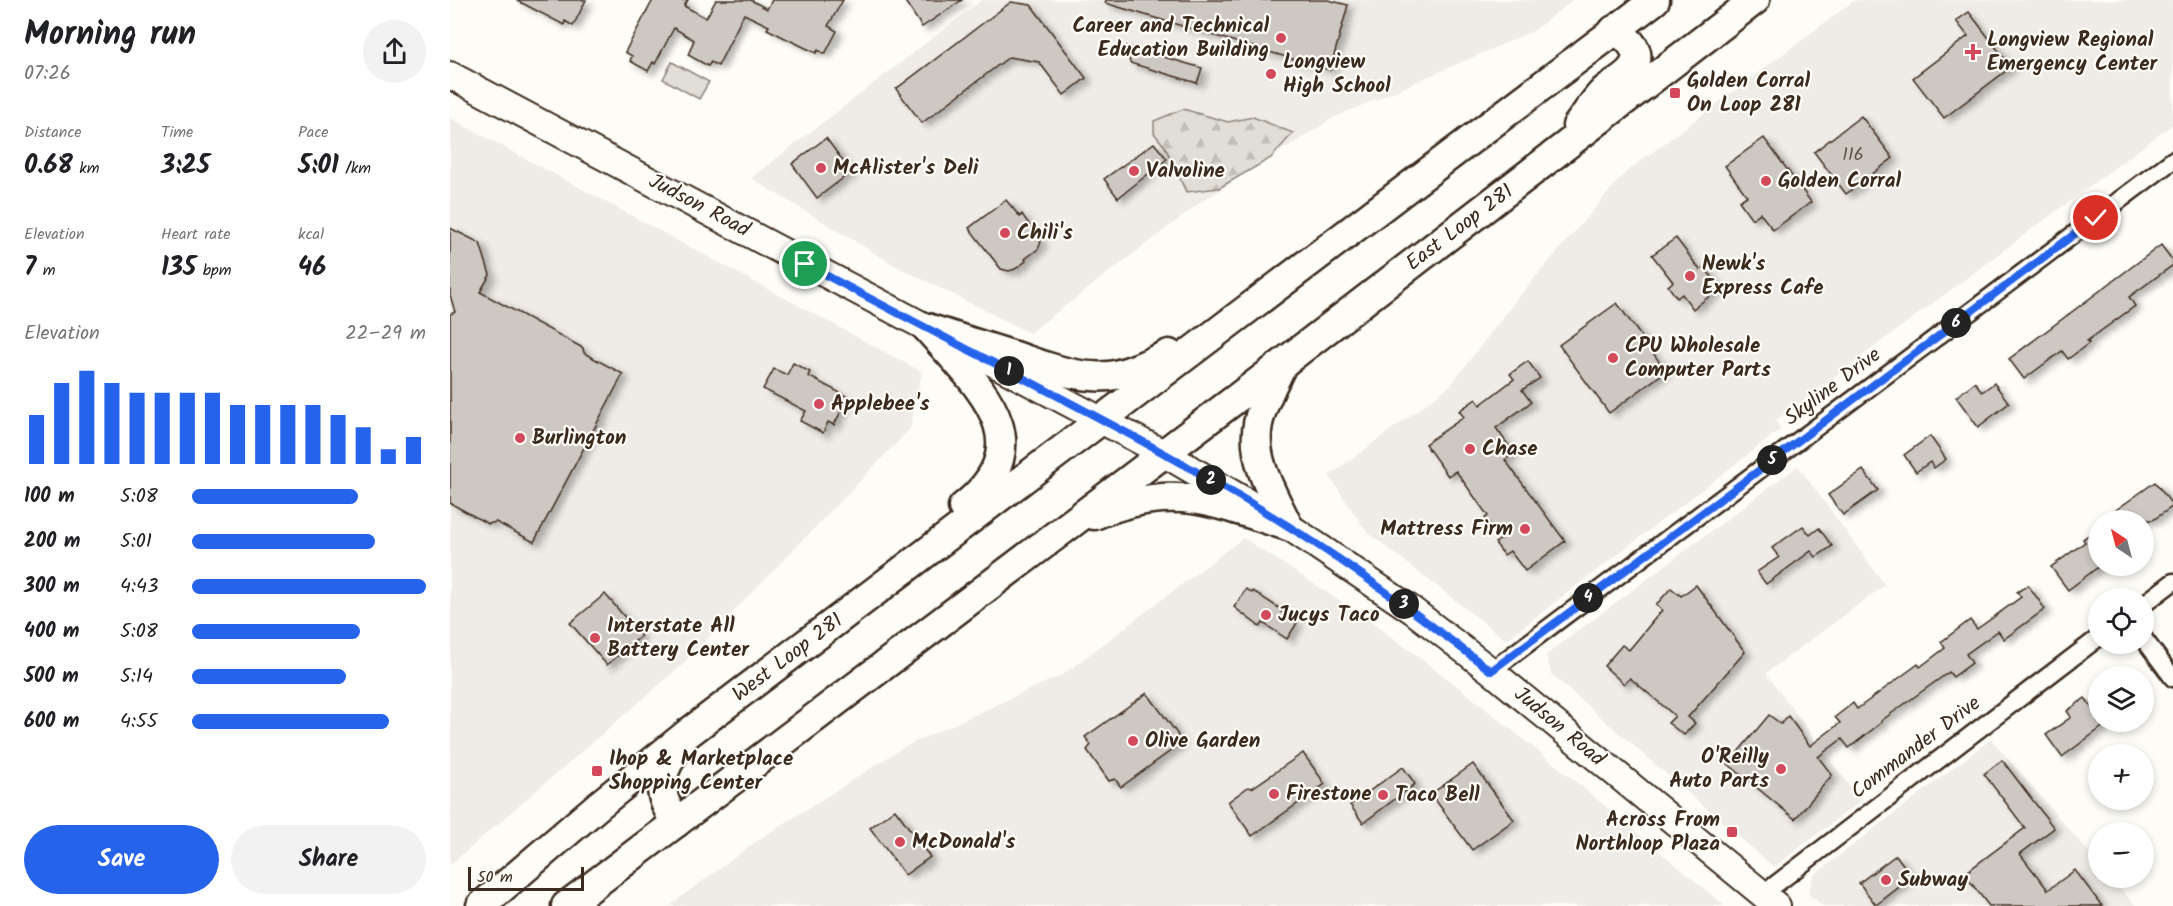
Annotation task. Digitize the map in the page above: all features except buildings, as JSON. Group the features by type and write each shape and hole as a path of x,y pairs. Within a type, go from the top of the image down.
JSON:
{"highway":[{"path":"1101,420 1655,0"},
{"name":"East Loop 281","path":"1163,453 1552,158 1755,0"},
{"path":"1552,158 1604,91 1634,66 1637,55 1635,49 1628,38 1614,30"},
{"path":"927,328 1056,370 1078,375 1101,376 1119,374 1140,367 1219,329"},
{"path":"906,569 943,522 984,489 993,473 1000,452 998,421 989,402 927,328"},
{"path":"1282,364 1261,413 1257,439 1264,475 1288,526"},
{"name":"West Loop 281","path":"481,906 599,805 687,734 1101,420"},
{"path":"566,906 1163,453"},
{"path":"1067,526 1137,501 1169,496 1200,500 1288,526"},
{"path":"676,823 664,804 662,784 666,766 687,734"}],"main road":[{"name":"Judson Road","path":"450,75 1163,453 1288,526 1412,610 1491,671 1770,900"}],"street":[{"name":"Skyline Drive","path":"1491,671 2173,160"},
{"path":"2154,596 2173,582"},
{"name":"Commander Drive","path":"1770,900 2088,646"},
{"path":"2154,652 2173,678"}],"shaded area":[{"path":"982,0 1573,0 1533,31 1333,118 1201,202 1030,333 896,266 751,178"},
{"path":"1855,0 2173,0 2173,124 1775,421 1781,429 1506,640 1367,532 1329,476 1450,386 1516,300 1626,172"},
{"path":"450,118 922,372 910,429 681,666 450,865"},
{"path":"1798,466 1885,585 1766,673 1861,801 1774,867 1551,674 1546,655"},
{"path":"1243,538 1362,615 1456,685 1725,906 669,906 754,843 904,747 1064,674"},
{"path":"1991,739 2088,851 2088,888 2120,888 2136,906 1823,906 1808,894 1813,876"}],"green space":[{"path":"672,62 709,82 699,99 663,79"},
{"path":"1183,109 1228,122 1253,117 1293,133 1271,158 1219,188 1186,192 1165,147 1154,133 1154,121"}],"place":[{"name":"Career and Technical Education Building","path":"1281,38"},
{"name":"Longview Regional Emergency Center","path":"1973,52"},
{"name":"Longview High School","path":"1271,74"},
{"name":"Golden Corral On Loop 281","path":"1675,93"},
{"name":"McAlister's Deli","path":"821,168"},
{"name":"Valvoline","path":"1134,171"},
{"name":"Golden Corral","path":"1766,181"},
{"name":"Chili's","path":"1005,233"},
{"name":"Newk's Express Cafe","path":"1690,276"},
{"name":"CPU Wholesale Computer Parts","path":"1613,358"},
{"name":"Applebee's","path":"819,404"},
{"name":"Burlington","path":"520,438"},
{"name":"Chase","path":"1470,449"},
{"name":"Mattress Firm","path":"1525,529"},
{"name":"Jucys Taco","path":"1266,615"},
{"name":"Interstate All Battery Center","path":"595,638"},
{"name":"Olive Garden","path":"1133,741"},
{"name":"O'Reilly Auto Parts","path":"1781,769"},
{"name":"Ihop & Marketplace Shopping Center","path":"597,771"},
{"name":"Firestone","path":"1274,794"},
{"name":"Taco Bell","path":"1383,795"},
{"name":"Across From Northloop Plaza","path":"1732,832"},
{"name":"McDonald's","path":"900,842"},
{"name":"Subway","path":"1886,880"}],"route":[{"path":"805,264 1163,453 1288,526 1412,610 1491,671 2096,218"}]}
